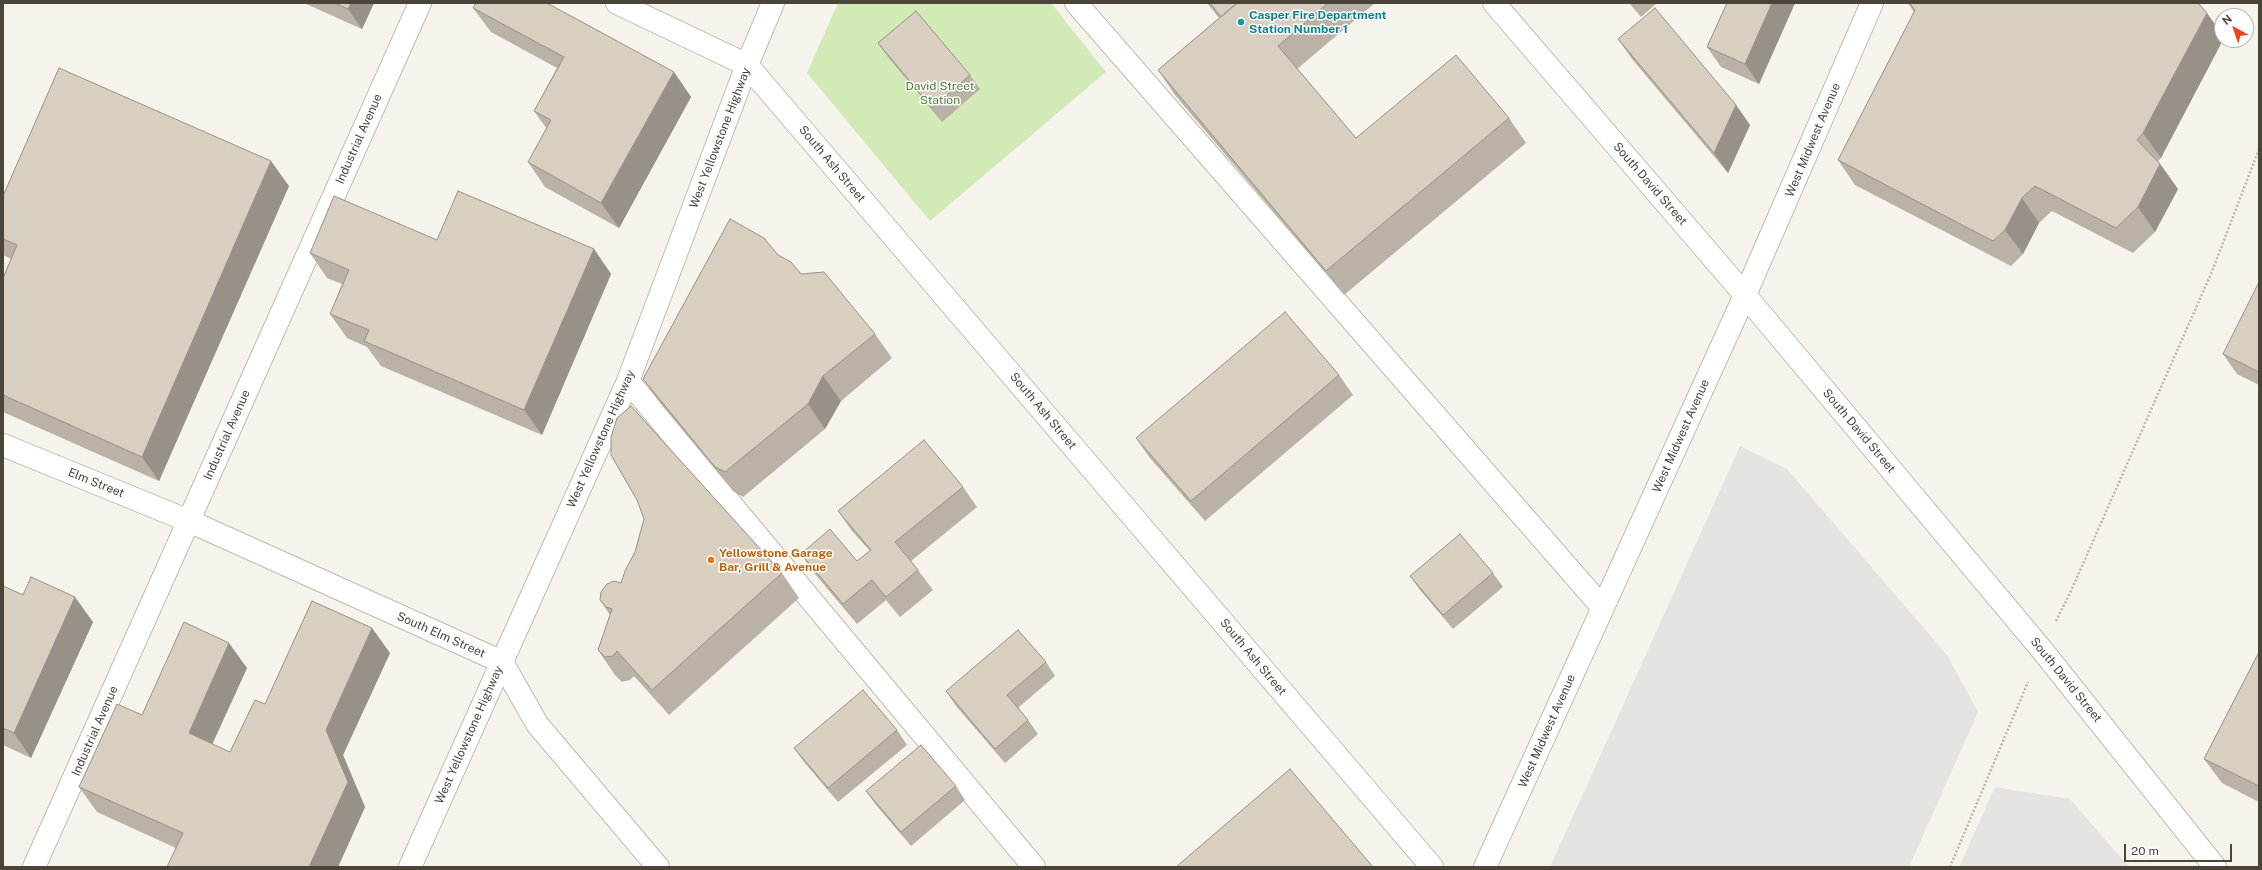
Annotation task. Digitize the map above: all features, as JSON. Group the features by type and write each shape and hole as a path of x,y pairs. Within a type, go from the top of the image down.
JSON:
{"street":[{"name":"Industrial Avenue","path":"34,867 420,3"},
{"name":"South Ash Street","path":"617,3 747,64 1432,867"},
{"name":"West Yellowstone Highway","path":"410,867 628,381 747,64 773,3"},
{"path":"1076,3 1603,608"},
{"name":"South David Street","path":"1494,3 1745,295 2042,650 2215,867"},
{"name":"West Midwest Avenue","path":"1485,867 1745,295 1872,3"},
{"path":"628,381 1034,867"},
{"name":"Elm Street","path":"3,445 189,521"},
{"name":"South Elm Street","path":"189,521 502,662"},
{"path":"502,662 537,724 658,867"}],"path":[{"path":"1950,867 2042,650 2071,591 2208,281 2259,150"}],"green space":[{"name":"David Street Station","path":"838,3 1051,3 1106,72 930,221 807,73"}],"shaded area":[{"path":"1740,446 1787,469 1947,655 1978,712 1909,867 1550,867"},
{"path":"1995,787 2070,799 2129,867 1959,867"}],"building":[{"path":"335,3 351,3 348,9"},
{"path":"476,3 547,3 674,72 601,203 528,162 551,120 534,111 564,57 473,8"},
{"path":"1210,3 1237,3 1221,17"},
{"path":"1237,3 1328,3 1278,46 1356,138 1456,55 1509,118 1326,271 1158,70"},
{"path":"1727,3 1772,3 1745,64 1707,47"},
{"path":"1909,3 2198,3 2207,13 2143,133 2137,140 2160,164 2138,207 2116,228 2035,186 2022,198 2005,230 1993,241 1838,160 1915,10"},
{"path":"1655,8 1736,105 1714,153 1618,39"},
{"path":"916,11 970,75 932,108 878,43"},
{"path":"59,68 271,161 142,457 3,395 3,278 17,245 3,239 3,196"},
{"path":"458,191 594,249 524,410 364,341 369,330 330,314 349,270 310,253 334,196 437,240"},
{"path":"730,219 764,238 778,255 791,262 801,274 824,272 875,334 823,376 808,404 725,472 715,467 643,379"},
{"path":"2259,282 2259,372 2223,354"},
{"path":"1285,312 1339,375 1191,501 1136,438"},
{"name":"Yellowstone Garage Bar, Grill & Avenue","path":"631,406 782,573 652,690 617,651 613,656 605,657 598,650 612,609 606,607 600,600 601,592 607,584 614,581 621,583 625,571 635,552 644,519 637,500 611,455 611,437 617,418"},
{"path":"924,440 963,487 895,542 918,570 886,597 872,580 843,604 801,554 830,529 857,561 871,550 838,511"},
{"path":"1460,534 1493,573 1443,615 1410,576"},
{"path":"31,577 75,597 14,733 3,728 3,586 23,595"},
{"path":"312,601 372,628 326,730 348,782 309,867 167,867 183,833 79,787 117,704 142,715 184,622 229,643 189,733 230,752 255,700 265,704"},
{"path":"1018,630 1046,662 1007,695 1028,720 995,749 946,691"},
{"path":"2259,652 2259,786 2204,759"},
{"path":"863,690 897,730 828,788 794,748"},
{"path":"921,745 956,786 901,832 866,791"},
{"path":"1290,769 1373,867 1176,867"}],"place":[{"name":"Casper Fire Department Station Number 1","path":"1241,22"},
{"name":"Yellowstone Garage Bar, Grill & Avenue","path":"711,560"}]}
